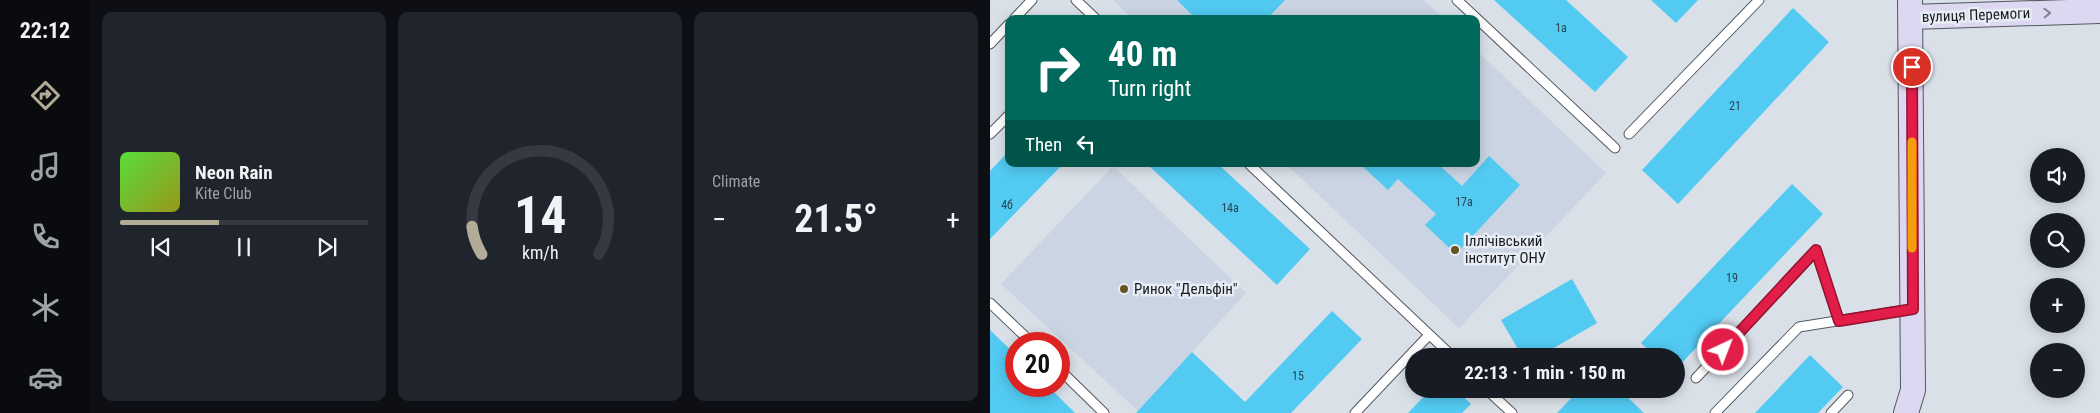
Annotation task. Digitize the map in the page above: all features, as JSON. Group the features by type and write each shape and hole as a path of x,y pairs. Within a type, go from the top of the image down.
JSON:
{"main road":[{"name":"вулиця Перемоги","path":"1911,8 2100,11"},
{"path":"1906,413 1913,390 1911,8"}],"lane":[{"path":"1018,15 1032,0"},
{"path":"1076,0 1092,15"},
{"path":"1457,0 1473,15"},
{"path":"1629,134 1759,0"},
{"path":"1480,21 1616,148"},
{"path":"990,44 1005,28"},
{"path":"990,134 1005,119"},
{"path":"1252,167 1443,348"},
{"path":"1696,378 1816,250 1839,321"},
{"path":"990,303 1020,332"},
{"path":"1715,413 1799,327 1913,309"},
{"path":"1354,413 1429,335"},
{"path":"1070,380 1104,413"},
{"path":"1831,413 1848,395"},
{"path":"1496,398 1512,413"}],"shaded area":[{"path":"1113,0 1424,0 1440,15 1129,15"},
{"name":"Іллічівський інститут ОНУ","path":"1480,54 1606,173 1459,328 1289,167 1480,167"},
{"name":"Ринок \"Дельфін\"","path":"1112,167 1246,293 1138,411 1070,348 1070,332 1053,332 1001,284"}],"building":[{"path":"1177,0 1285,0 1271,15 1192,15"},
{"path":"1494,0 1566,0 1628,57 1595,92"},
{"path":"1651,0 1698,0 1676,23"},
{"path":"1793,8 1829,42 1678,204 1642,170"},
{"path":"1005,155 1005,167 1060,167 990,239 990,171"},
{"path":"1489,156 1520,185 1456,254 1425,225 1436,214 1398,179 1388,190 1363,167 1441,167 1462,186"},
{"path":"1150,167 1221,167 1310,249 1277,285"},
{"path":"1792,184 1823,214 1685,360 1685,348 1646,348 1641,343"},
{"path":"1572,279 1597,323 1554,348 1517,348 1501,320"},
{"path":"1332,311 1362,339 1291,413 1136,413 1192,352 1245,402"},
{"path":"990,330 1005,344 1005,397 1059,397 1075,413 990,413"},
{"path":"1810,355 1843,387 1818,413 1755,413"},
{"path":"1422,398 1465,398 1471,404 1462,413 1408,413"},
{"path":"1571,398 1628,398 1644,413 1557,413"}],"slow traffic":[{"path":"1912,142 1912,248"}],"place":[{"name":"Іллічівський інститут ОНУ","path":"1455,250"},
{"name":"Ринок \"Дельфін\"","path":"1124,289"}],"route":[{"path":"1723,350 1816,250 1839,321 1913,309 1912,67"}]}
